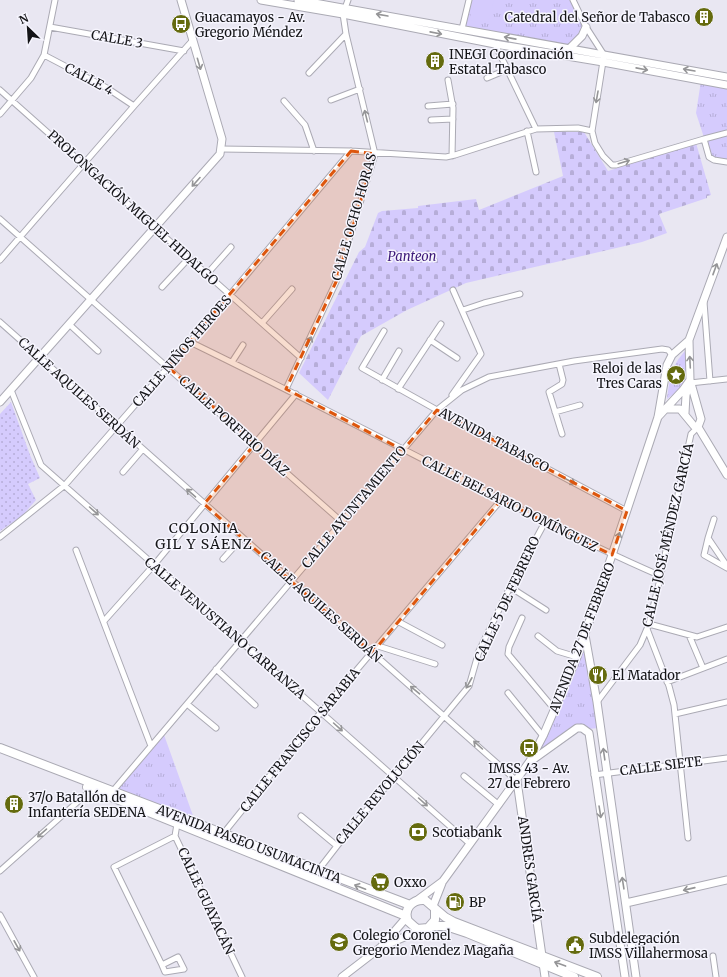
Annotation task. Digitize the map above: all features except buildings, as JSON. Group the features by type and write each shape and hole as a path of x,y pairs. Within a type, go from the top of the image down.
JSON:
{"main road":[{"path":"0,402 217,158 221,149 222,138 181,0"},
{"path":"261,0 462,29 569,49 603,59 727,86"},
{"path":"298,0 324,4 344,11 495,44 727,77"},
{"path":"569,49 577,43 586,27"},
{"name":"AVENIDA 27 DE FEBRERO","path":"658,417 690,381 689,340 727,237"},
{"name":"AVENIDA 27 DE FEBRERO","path":"413,903 443,881 517,781 530,762 543,736 577,657 627,511 658,417 665,372 672,355 689,340"},
{"path":"685,413 686,395 690,381"},
{"path":"690,381 701,419 698,427"},
{"path":"666,409 677,408 685,413 691,423 698,427 724,465 727,476"},
{"path":"585,634 597,702 636,977"},
{"path":"530,762 577,728 586,729 590,737 594,774 625,977"},
{"name":"AVENIDA PASEO USUMACINTA","path":"0,748 111,794 315,874 406,917 410,925 424,929 435,926 446,926 543,961 597,977"},
{"name":"AVENIDA PASEO USUMACINTA","path":"0,754 92,789 111,794 178,824 221,838"},
{"name":"ANDRES GARCÍA","path":"517,781 545,977"},
{"name":"AVENIDA PASEO USUMACINTA","path":"315,874 413,903 425,900 454,922 543,961 574,977"},
{"path":"626,904 727,880"},
{"name":"AVENIDA 27 DE FEBRERO","path":"434,908 443,881"},
{"path":"342,977 380,947 406,917 413,903"},
{"path":"380,947 424,929 435,920 434,908"}],"street":[{"path":"0,114 31,78 44,55 55,0"},
{"path":"317,0 324,4"},
{"name":"CALLE OCHO HORAS","path":"286,389 336,282 376,154 346,34 344,11 348,0"},
{"path":"462,29 469,0"},
{"path":"573,0 603,59 592,131 598,149 612,165 727,133"},
{"name":"CALLE 3","path":"50,27 184,51"},
{"path":"309,73 346,34"},
{"path":"0,260 192,41"},
{"path":"495,44 506,70 536,129"},
{"name":"CALLE 4","path":"44,55 107,88 134,106"},
{"path":"487,78 506,70"},
{"path":"448,80 453,119 452,156"},
{"path":"331,100 360,89"},
{"name":"PROLONGACIÓN MIGUEL HIDALGO","path":"0,90 84,163 301,358"},
{"path":"284,101 305,125 314,151"},
{"path":"428,106 452,104"},
{"path":"432,120 453,119"},
{"path":"221,149 351,151 376,154 452,156 536,129 571,128 592,131"},
{"path":"527,131 536,172"},
{"path":"704,139 709,157 711,159 727,162"},
{"name":"CALLE NIÑOS HEROES","path":"0,537 65,485 190,342 351,151"},
{"name":"CALLE PORFIRIO DÍAZ","path":"0,218 342,522"},
{"path":"207,274 231,247"},
{"path":"162,287 189,258"},
{"path":"262,323 292,289"},
{"path":"449,399 481,354 453,290"},
{"path":"463,310 520,294"},
{"path":"704,301 710,381"},
{"name":"CALLE AQUILES SERDÁN","path":"0,322 142,450 292,580 517,781"},
{"path":"398,389 441,324"},
{"path":"70,325 98,351"},
{"name":"AVENIDA TABASCO","path":"384,331 362,368 398,389 627,511"},
{"path":"430,340 457,358"},
{"name":"CALLE BELSARIO DOMÍNGUEZ","path":"190,342 296,394 545,522 612,555 661,576"},
{"path":"232,362 243,345"},
{"name":"CALLE AYUNTAMIENTO","path":"111,794 437,410 449,399 466,387 486,378 559,364 662,349 667,349 672,355"},
{"path":"382,380 399,351"},
{"path":"559,364 563,380 562,384 549,392 562,434"},
{"path":"690,381 727,379"},
{"name":"CALLE VENUSTIANO CARRANZA","path":"11,390 40,463 240,642 470,844"},
{"path":"104,621 154,564 296,394"},
{"path":"555,412 580,405"},
{"name":"CALLE JOSÉ MÉNDEZ GARCÍA","path":"597,702 640,645 648,626 661,576 691,434 698,427"},
{"path":"122,472 142,450"},
{"name":"CALLE FRANCISCO SARABIA","path":"221,838 321,712 399,622 501,500"},
{"path":"714,519 704,555 727,567"},
{"name":"CALLE 5 DE FEBRERO","path":"444,715 471,681 480,652 510,587 545,522"},
{"path":"223,559 242,538"},
{"path":"708,538 727,567"},
{"path":"76,550 151,746"},
{"path":"510,587 546,610"},
{"path":"522,618 508,647 508,654 555,710"},
{"path":"399,622 442,645"},
{"path":"648,626 700,637 727,628"},
{"path":"648,626 667,682 675,714 688,838"},
{"path":"689,635 703,668"},
{"path":"538,636 557,651 577,657"},
{"path":"378,646 435,664"},
{"path":"667,682 727,659"},
{"path":"216,670 255,706"},
{"path":"508,693 543,736"},
{"path":"675,714 727,702"},
{"path":"187,704 216,728"},
{"name":"CALLE REVOLUCIÓN","path":"315,874 444,715"},
{"name":"CALLE SIETE","path":"594,774 727,758"},
{"path":"464,776 499,805"},
{"path":"0,871 92,789"},
{"path":"301,816 337,846"},
{"name":"CALLE GUAYACÁN","path":"178,824 176,836 242,977"},
{"path":"162,965 114,867 176,836"},
{"path":"0,915 34,977"},
{"path":"714,956 716,977"}],"highlighted area":[{"path":"351,151 375,154 336,282 286,389 403,450 437,410 627,511 612,555 501,500 372,653 204,504 255,444 168,367"}],"green space":[{"path":"469,0 573,0 586,27 569,49 462,29"},
{"path":"475,0 494,0 488,23 469,20"},
{"path":"701,81 727,85 727,162 711,159 696,113"},
{"name":"Panteon","path":"554,132 584,132 608,171 696,143 711,195 707,196 707,198 659,214 667,233 642,242 466,283 407,310 361,336 328,400 299,373 359,252 365,247 378,213 382,211 418,208 418,206 476,199 479,210 563,176"},
{"path":"686,350 686,378 679,389 667,399 670,379 674,367"},
{"path":"11,402 40,478 28,484 36,500 22,516 0,531 0,414"},
{"path":"585,634 600,728 582,728 530,761"},
{"path":"163,732 196,824 113,791"}],"place":[{"name":"Catedral del Señor de Tabasco","path":"704,17"},
{"name":"Guacamayos - Av. Gregorio Méndez","path":"181,24"},
{"name":"INEGI Coordinación Estatal Tabasco","path":"435,61"},
{"name":"Reloj de las Tres Caras","path":"676,375"},
{"name":"El Matador","path":"598,675"},
{"name":"IMSS 43 - Av. 27 de Febrero","path":"529,748"},
{"name":"37/o Batallón de Infantería SEDENA","path":"14,804"},
{"name":"Scotiabank","path":"418,832"},
{"name":"Oxxo","path":"380,882"},
{"name":"BP","path":"455,902"},
{"name":"Colegio Coronel Gregorio Mendez Magaña","path":"339,942"},
{"name":"Subdelegación IMSS Villahermosa","path":"575,945"}],"district":[{"name":"COLONIA GIL Y SÁENZ","path":"204,536"}]}
